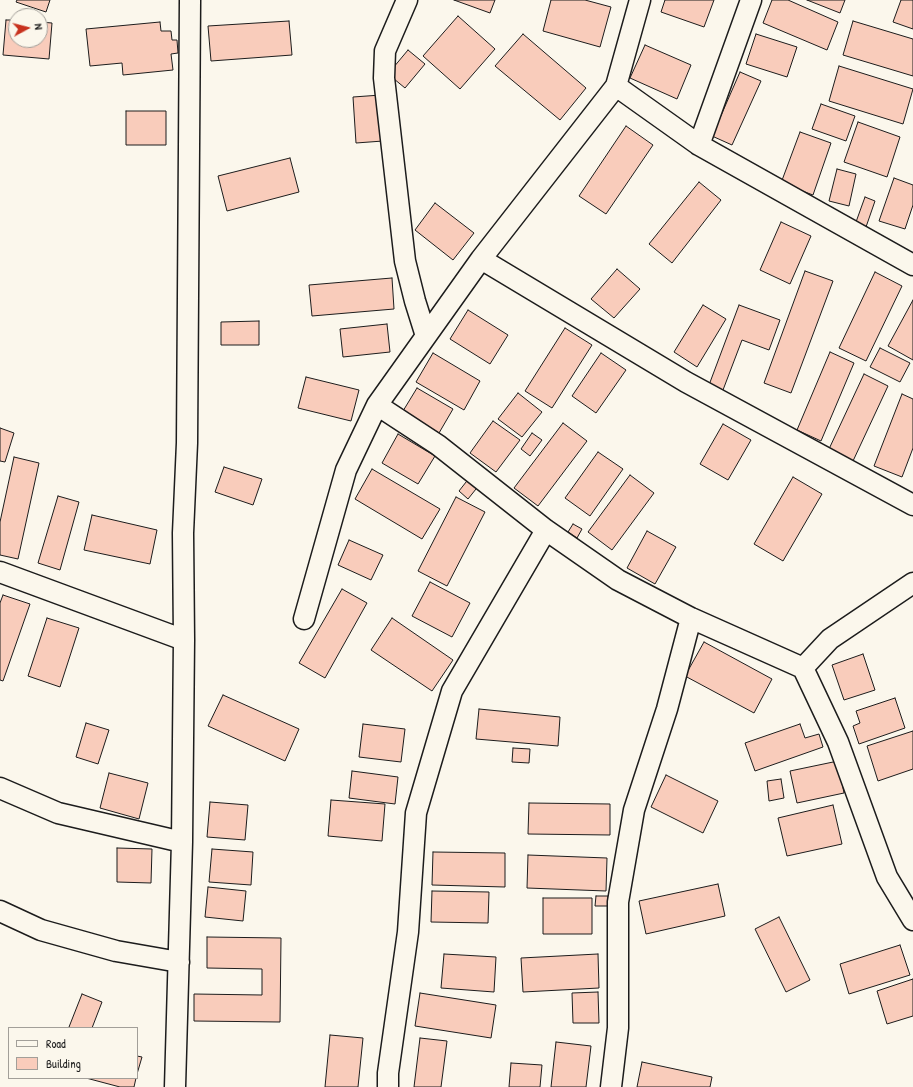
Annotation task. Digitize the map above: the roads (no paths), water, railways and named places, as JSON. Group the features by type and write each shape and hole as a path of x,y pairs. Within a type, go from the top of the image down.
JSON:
{"street":[{"path":"175,1087 182,842 184,640 183,533 187,435 190,0"},
{"path":"407,0 385,51 384,78 405,262 426,336"},
{"path":"304,619 346,470 377,405 481,259 616,86 640,0"},
{"path":"699,145 751,0"},
{"path":"616,86 699,145 913,265"},
{"path":"481,259 686,382 913,505"},
{"path":"377,405 438,445 546,530 618,580 691,618 803,668 838,742 887,876 913,920"},
{"path":"388,1087 388,1073 408,932 416,813 452,691 546,530"},
{"path":"0,572 184,640"},
{"path":"803,668 830,639 913,583"},
{"path":"611,1087 618,1028 618,902 634,810 667,709 691,618"},
{"path":"0,788 58,813 182,842"},
{"path":"0,912 41,930 116,951 179,962"}]}
